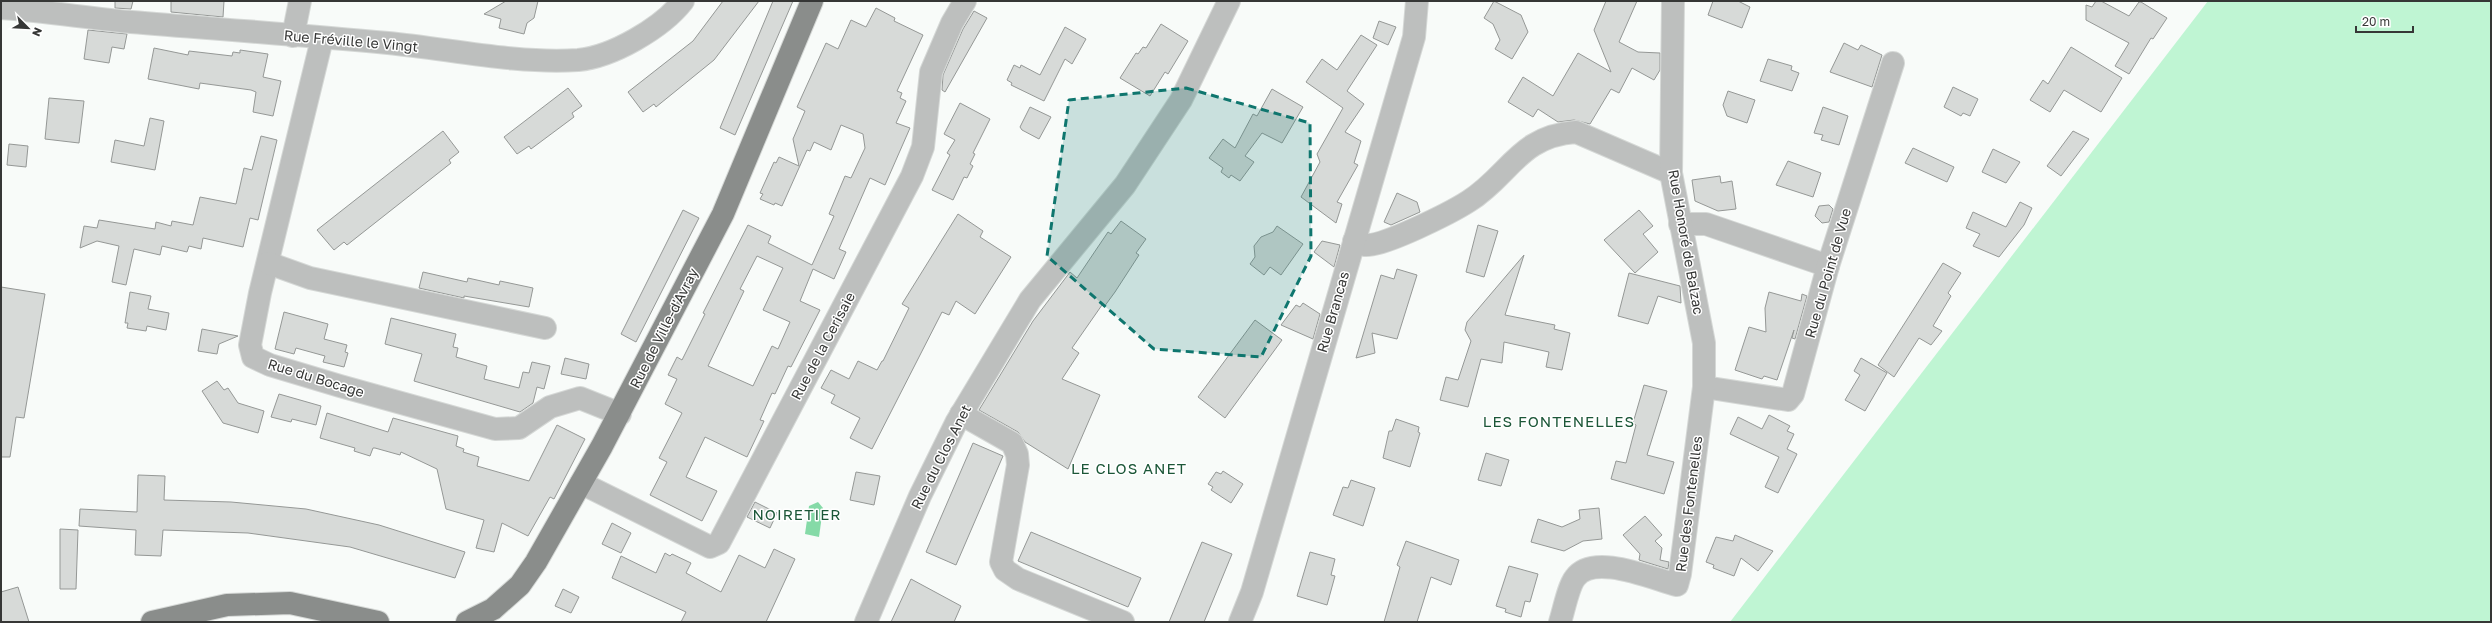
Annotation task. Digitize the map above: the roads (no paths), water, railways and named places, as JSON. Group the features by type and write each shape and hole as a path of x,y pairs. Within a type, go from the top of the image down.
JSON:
{"main road":[{"name":"Rue de Ville-d'Avray","path":"467,622 494,616 520,585 536,562 620,414 723,214 812,1"},
{"path":"152,622 188,618 227,605 290,603 378,622"}],"street":[{"path":"293,36 300,1"},
{"name":"Rue Fréville le Vingt","path":"1,8 322,39 387,43 527,59 579,60 609,52 635,39 672,15 683,1"},
{"name":"Rue de la Cerisaie","path":"581,483 710,547 719,543 912,176 923,147 931,72 952,23 965,1"},
{"name":"Rue du Clos Anet","path":"866,622 920,496 961,414 1030,300 1125,185 1181,100 1229,1"},
{"name":"Rue Brancas","path":"1240,622 1252,592 1414,37 1417,1"},
{"name":"Rue Honoré de Balzac","path":"1673,1 1671,173 1704,343 1704,387"},
{"name":"Rue du Bocage","path":"322,39 268,263 250,345 253,357 270,365 495,429 519,428 550,407 580,398 620,414"},
{"name":"Rue du Point de Vue","path":"1704,387 1788,400 1793,394 1828,266 1893,63"},
{"path":"1354,241 1366,245 1393,238 1469,201 1517,156 1543,138 1560,133 1576,132 1671,173"},
{"path":"1680,224 1706,224 1828,266"},
{"path":"268,263 310,278 545,328"},
{"name":"Rue des Fontenelles","path":"1560,622 1575,578 1585,569 1605,565 1677,585 1704,387"},
{"path":"961,414 1012,443 1017,454 1018,465 1001,562 1005,570 1018,579 1123,622"}],"district":[{"name":"LES FONTENELLES","path":"1559,422"},
{"name":"LE CLOS ANET","path":"1129,469"},
{"name":"NOIRETIER","path":"797,515"}]}
